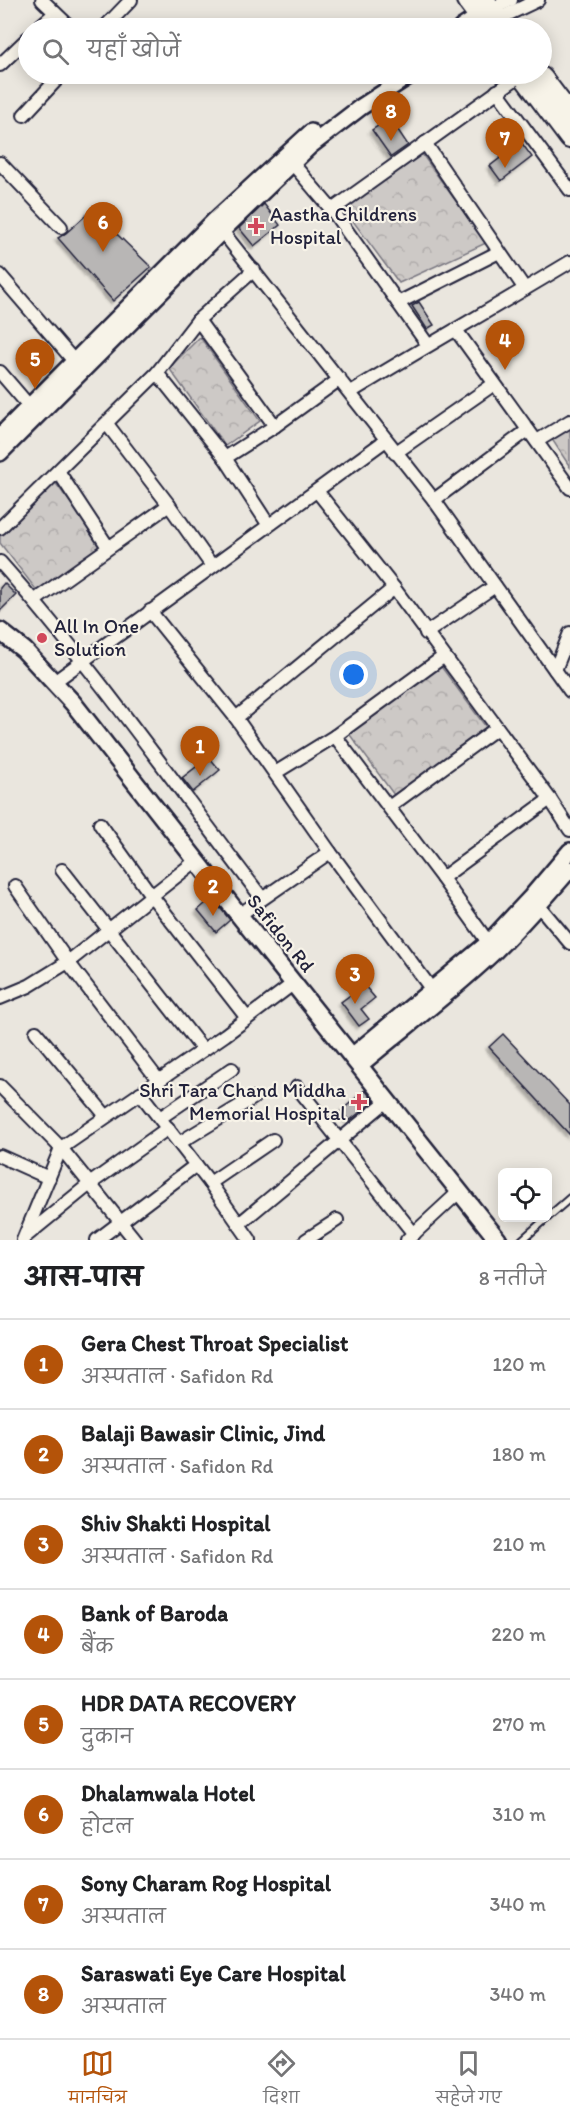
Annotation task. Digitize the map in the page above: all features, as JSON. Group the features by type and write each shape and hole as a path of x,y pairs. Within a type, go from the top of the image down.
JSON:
{"highway":[{"path":"467,0 488,18"},
{"path":"530,84 570,138"},
{"path":"548,84 568,108"}],"main road":[{"name":"Safidon Rd","path":"0,631 24,650 54,682 498,1240"}],"street":[{"path":"42,0 60,18"},
{"path":"114,18 131,0"},
{"path":"492,18 511,0"},
{"path":"495,18 538,0"},
{"path":"49,18 55,13"},
{"path":"0,65 18,48"},
{"path":"24,116 53,84"},
{"path":"0,453 79,367 218,226 288,159 320,124 378,84"},
{"path":"288,159 397,84"},
{"path":"332,210 507,84"},
{"path":"497,91 570,190"},
{"path":"425,143 525,290"},
{"path":"288,159 332,210 428,345"},
{"path":"0,163 61,227"},
{"path":"218,226 434,500 570,691"},
{"path":"398,303 500,252"},
{"path":"351,392 570,262"},
{"path":"0,528 157,373 198,320 254,270"},
{"path":"0,274 79,367"},
{"path":"198,320 275,426"},
{"path":"456,330 570,488"},
{"path":"0,436 30,407 79,367"},
{"path":"0,372 30,407"},
{"path":"157,373 225,458 268,524"},
{"path":"225,458 275,426 340,379"},
{"path":"396,453 494,384"},
{"path":"537,441 570,421"},
{"path":"107,424 212,566"},
{"path":"434,500 528,430"},
{"path":"54,682 386,440"},
{"path":"58,471 108,547"},
{"path":"317,491 394,588 550,799 570,830"},
{"path":"34,601 169,505"},
{"path":"0,562 81,661 262,898"},
{"path":"426,633 495,586"},
{"path":"236,718 394,588"},
{"path":"150,611 236,718 330,852 432,990"},
{"path":"555,670 570,633"},
{"path":"275,773 335,735 443,657"},
{"path":"389,807 497,728"},
{"path":"335,735 491,947"},
{"path":"442,878 550,799"},
{"path":"100,824 151,895 247,1018"},
{"path":"535,901 570,851"},
{"path":"239,915 330,852"},
{"path":"0,998 29,986 68,962 196,860"},
{"path":"356,1060 462,981 535,901 570,869"},
{"path":"62,870 203,1050"},
{"path":"15,886 68,962 159,1081"},
{"path":"535,901 570,943"},
{"path":"356,1060 432,990 491,947"},
{"path":"23,1239 61,1148 203,1050 294,983"},
{"path":"36,1032 106,1116"},
{"path":"160,1118 232,1069"},
{"path":"0,1086 61,1148 135,1240"},
{"path":"297,1087 410,1237 459,1191"},
{"path":"140,1094 180,1143 250,1240"},
{"path":"180,1143 253,1098"},
{"path":"239,1224 388,1100"},
{"path":"23,1239 91,1183 168,1128"},
{"path":"210,1183 273,1140"},
{"path":"0,1156 49,1178"},
{"path":"97,1240 196,1165"},
{"path":"306,1240 338,1220"}],"lane":[{"path":"552,1213 570,1198"},
{"path":"522,1240 542,1222"}],"green space":[{"path":"422,154 486,243 399,283 344,209"},
{"path":"200,337 260,421 225,446 169,368"},
{"path":"570,414 570,467 546,430"},
{"path":"54,481 102,544 38,592 0,543 0,535"},
{"path":"434,657 486,727 394,795 342,724"}],"building":[{"path":"390,118 408,145 391,157 372,130"},
{"path":"521,142 532,157 501,181 490,166"},
{"path":"264,204 280,225 254,246 239,228"},
{"path":"92,210 151,267 113,301 58,238"},
{"path":"419,302 434,325 427,329 412,306"},
{"path":"4,583 16,595 0,611 0,588"},
{"path":"209,757 220,770 193,792 182,778"},
{"path":"212,898 230,920 216,932 198,910"},
{"path":"364,985 375,998 361,1009 369,1019 359,1026 341,1002"},
{"path":"503,1034 570,1105 570,1135 489,1047"},
{"path":"365,1090 374,1101 349,1121 341,1111"}],"place":[{"name":"Saraswati Eye Care Hospital","path":"391,141"},
{"name":"Sony Charam Rog Hospital","path":"505,168"},
{"name":"Aastha Childrens Hospital","path":"256,226"},
{"name":"Dhalamwala Hotel","path":"103,252"},
{"name":"Bank of Baroda","path":"505,370"},
{"name":"HDR DATA RECOVERY","path":"35,389"},
{"name":"All In One Solution","path":"42,638"},
{"name":"Gera Chest Throat Specialist","path":"200,776"},
{"name":"Balaji Bawasir Clinic, Jind","path":"213,916"},
{"name":"Shiv Shakti Hospital","path":"355,1004"},
{"name":"Shri Tara Chand Middha Memorial Hospital","path":"359,1102"}]}
